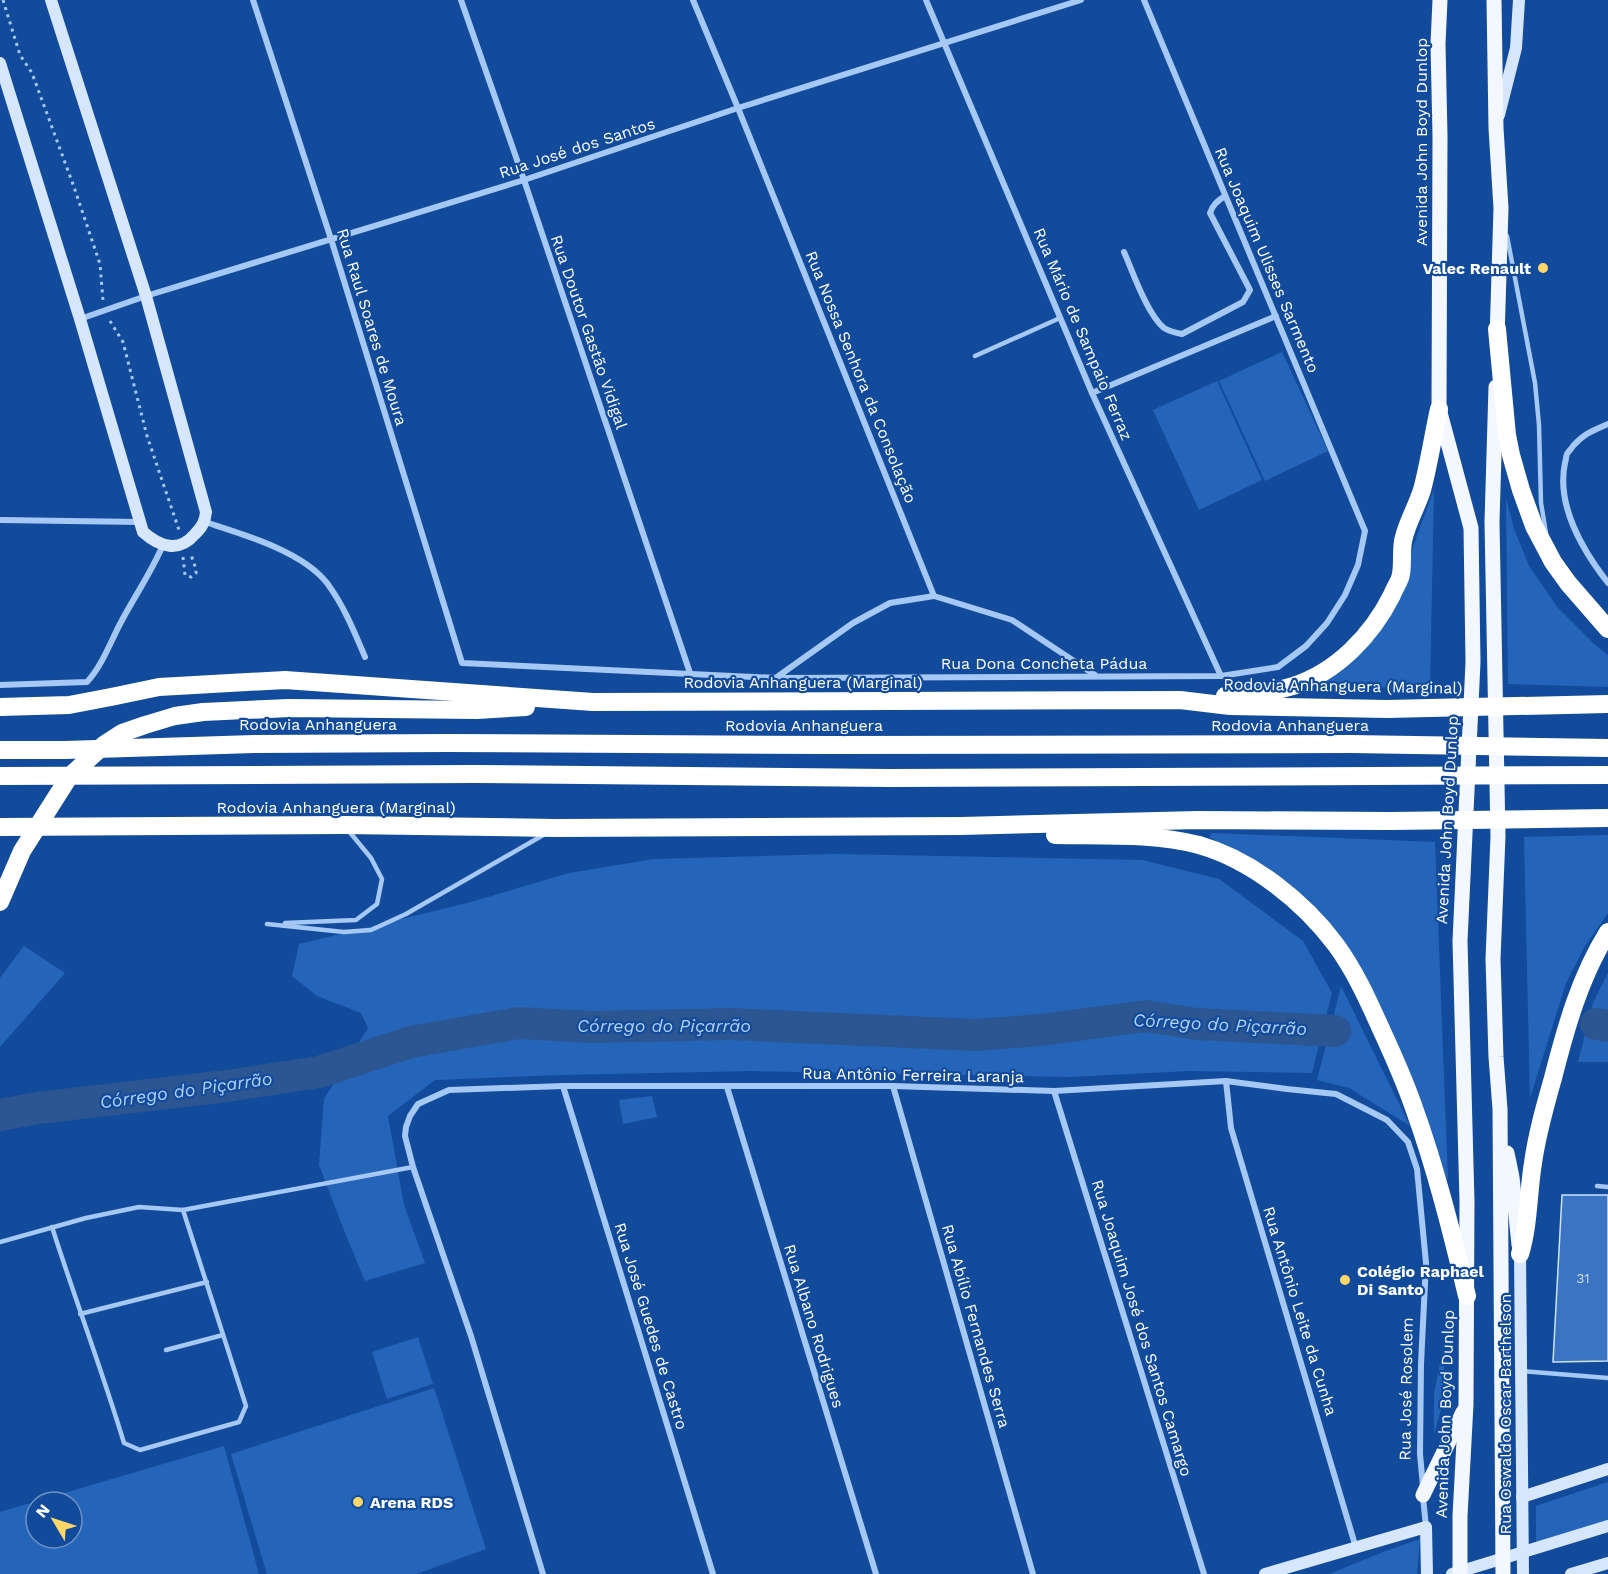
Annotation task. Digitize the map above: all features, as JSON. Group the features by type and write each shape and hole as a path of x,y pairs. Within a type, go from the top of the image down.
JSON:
{"highway":[{"path":"1497,329 1507,435 1521,490 1534,526 1553,562 1568,583 1608,629"},
{"path":"1180,700 1266,693 1294,686 1328,669 1361,641 1385,608 1401,577 1403,540 1422,490 1439,409"},
{"name":"Rodovia Anhanguera (Marginal)","path":"0,707 69,705 159,687 285,680 593,702 1180,700 1230,706 1387,709 1608,704"},
{"path":"0,902 22,851 69,777 105,744 122,733 175,716 203,712 289,708 477,710 593,702"},
{"name":"Rodovia Anhanguera","path":"0,750 265,744 1350,744 1608,748"},
{"path":"0,776 487,774 877,778 1608,775"},
{"name":"Rodovia Anhanguera (Marginal)","path":"0,829 344,825 556,828 961,826 1198,820 1390,821 1608,818"},
{"path":"961,826 998,833 1156,838 1192,844 1220,853 1249,868 1304,908 1327,933 1352,969 1392,1053 1430,1154 1467,1296"},
{"path":"1520,1254 1524,1241 1536,1144 1565,1029 1581,984 1608,932"}],"main road":[{"name":"Avenida John Boyd Dunlop","path":"1440,0 1438,44 1439,409 1471,528 1473,662 1460,941 1467,1202 1467,1404 1460,1516 1460,1574"},
{"path":"1494,0 1496,128 1501,208 1492,522 1498,836 1493,959 1500,1109 1503,1574"},
{"path":"1500,1109 1512,1177 1520,1254"},
{"path":"1423,1495 1467,1404"}],"street":[{"path":"0,63 80,319 143,532 153,541 163,545 173,546 183,543 192,538 205,522 206,512 146,296 51,0"},
{"name":"Rua Raul Soares de Moura","path":"253,0 331,239 462,663"},
{"name":"Rua Doutor Gastão Vidigal","path":"461,0 690,673"},
{"name":"Rua Nossa Senhora da Consolação","path":"693,0 934,596"},
{"name":"Rua Mário de Sampaio Ferraz","path":"926,0 1092,393 1221,676"},
{"name":"Rua José dos Santos","path":"80,319 146,296 524,180 738,108 1081,0"},
{"name":"Rua Joaquim Ulisses Sarmento","path":"1144,0 1365,531"},
{"path":"1435,0 1438,44"},
{"path":"1496,128 1516,48 1519,0"},
{"path":"1124,252 1153,316 1164,328 1172,332 1182,334 1243,302 1250,290 1210,213 1217,201 1225,196"},
{"path":"1092,393 1276,316"},
{"path":"1608,424 1586,433 1567,453 1563,474 1565,497 1573,524 1593,564 1608,584"},
{"path":"0,520 140,522"},
{"path":"205,522 239,532 269,545 293,556 313,570 326,582 350,620 365,657"},
{"name":"Rua Dona Concheta Pádua","path":"462,663 777,678 1221,676 1278,667 1306,646 1327,623 1345,595 1358,565 1365,531"},
{"path":"0,685 87,682 155,564 163,545"},
{"path":"777,678 853,623 890,603 934,596 1012,620 1096,676"},
{"name":"Rua Antônio Ferreira Laranja","path":"413,1167 405,1127 410,1116 418,1104 449,1090 563,1086 892,1086 1054,1091 1226,1081 1336,1094 1387,1120 1408,1142 1417,1169"},
{"name":"Rua Antônio Leite da Cunha","path":"1226,1081 1231,1128 1356,1548"},
{"name":"Rua José Guedes de Castro","path":"563,1086 713,1574"},
{"name":"Rua Abílio Fernandes Serra","path":"892,1086 1033,1574"},
{"name":"Rua Albano Rodrigues","path":"727,1087 876,1574"},
{"name":"Rua Joaquim José dos Santos Camargo","path":"1054,1091 1204,1574"},
{"path":"413,1167 471,1336 543,1574"},
{"name":"Rua José Rosolem","path":"1417,1169 1426,1263 1420,1376 1420,1454 1427,1574"},
{"name":"Rua Oswaldo Oscar Barthelson","path":"1520,1254 1523,1574"},
{"path":"1522,1497 1608,1469"},
{"path":"1452,1574 1608,1526"},
{"path":"1264,1574 1426,1527"},
{"path":"1571,1574 1608,1563"}],"lane":[{"path":"1501,208 1535,383 1539,425 1541,503 1553,562"},
{"path":"975,356 1060,318"},
{"path":"344,825 371,858 382,879 376,904 356,920 267,924 344,932 371,930 406,914 556,828"},
{"path":"0,1242 86,1218 139,1208 183,1210 413,1167"},
{"path":"1597,1186 1608,1186"},
{"path":"52,1227 124,1443 140,1450 239,1422 246,1406 183,1210"},
{"path":"80,1314 207,1282"},
{"path":"166,1350 223,1335"},
{"path":"1521,1371 1608,1378"}],"path":[{"path":"3,0 20,55 32,74 100,264 104,311 123,342 147,436 183,543 196,569 196,573 190,577 185,575 183,543"}],"shaded area":[{"path":"1282,352 1328,451 1265,481 1219,381"},
{"path":"1217,381 1262,480 1199,510 1153,410"},
{"path":"1434,489 1430,685 1309,691 1338,672 1406,573"},
{"path":"1506,498 1514,529 1529,566 1558,608 1608,655 1608,687 1508,684"},
{"path":"1212,833 1435,842 1448,1181 1386,1026 1354,962 1243,855 1209,837"},
{"path":"1608,835 1608,913 1585,946 1566,983 1530,1098 1524,837"},
{"path":"836,854 1142,860 1219,879 1303,941 1332,993 1312,1073 1189,1071 1069,1077 750,1071 435,1080 388,1116 404,1205 425,1263 365,1281 319,1165 324,1099 368,1028 361,1013 317,996 292,976 299,944 471,902 569,873 654,859"},
{"path":"24,946 65,973 0,1047 0,978"},
{"path":"1608,973 1608,1062 1578,1062 1593,1003"},
{"path":"1341,986 1410,1126 1349,1088 1317,1080"},
{"path":"652,1096 657,1117 623,1124 619,1100"},
{"path":"418,1337 433,1384 387,1399 372,1352"},
{"path":"1443,1349 1446,1392 1434,1434 1434,1393"},
{"name":"Arena RDS","path":"434,1388 486,1549 416,1574 267,1574 231,1454"},
{"path":"224,1446 259,1574 0,1574 0,1512 24,1505 24,1550 84,1550 84,1490 75,1490"},
{"path":"1608,1482 1608,1522 1536,1544 1536,1506"},
{"path":"1420,1539 1417,1574 1329,1574 1383,1552"}],"building":[{"path":"1562,1195 1608,1195 1608,1361 1553,1362"}],"waterway":[{"name":"Córrego do Piçarrão","path":"0,1115 38,1108 227,1086 319,1072 411,1042 518,1023 592,1027 731,1024 976,1035 1041,1030 1146,1016 1197,1024 1335,1031"},
{"name":"Córrego do Piçarrão","path":"1596,1024 1608,1026"}],"place":[{"name":"Valec Renault","path":"1543,268"},
{"name":"Colégio Raphael Di Santo","path":"1345,1280"},
{"name":"Arena RDS","path":"358,1502"}]}
